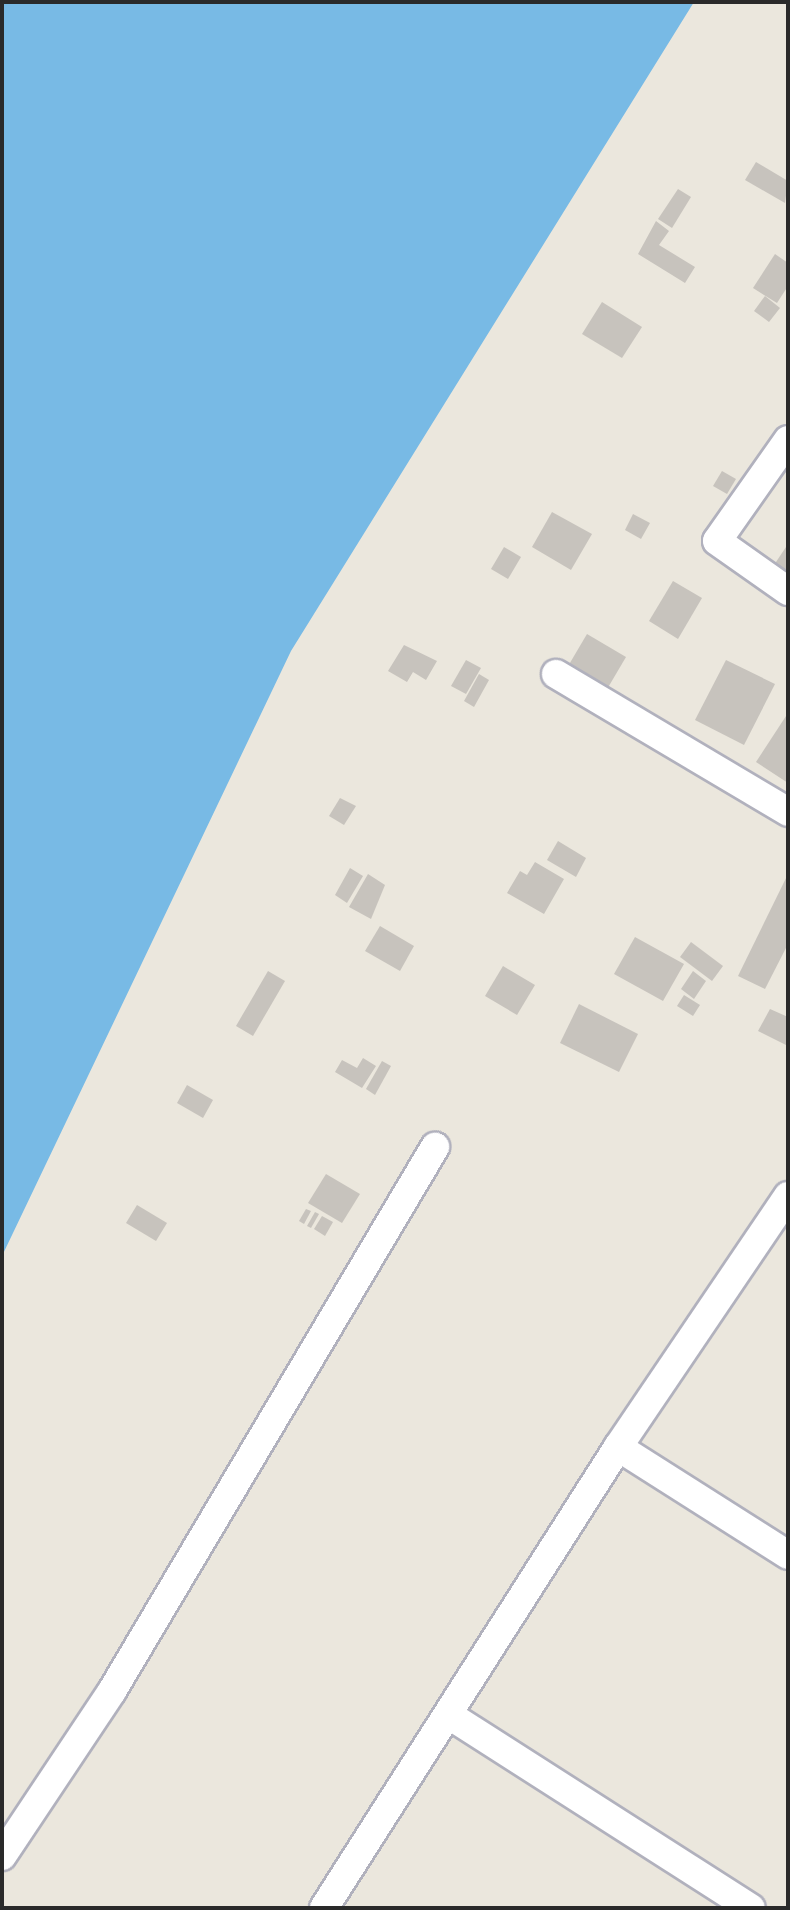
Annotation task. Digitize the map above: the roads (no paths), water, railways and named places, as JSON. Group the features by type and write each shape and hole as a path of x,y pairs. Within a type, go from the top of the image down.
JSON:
{"street":[{"path":"788,440 717,541 788,591"},
{"path":"556,674 788,812"},
{"path":"2,1856 112,1691 435,1147"},
{"path":"324,1908 618,1447 788,1196"},
{"path":"618,1447 788,1555"},
{"path":"449,1715 751,1908"}],"water":[{"path":"2,2 694,2 291,651 2,1256"}]}
